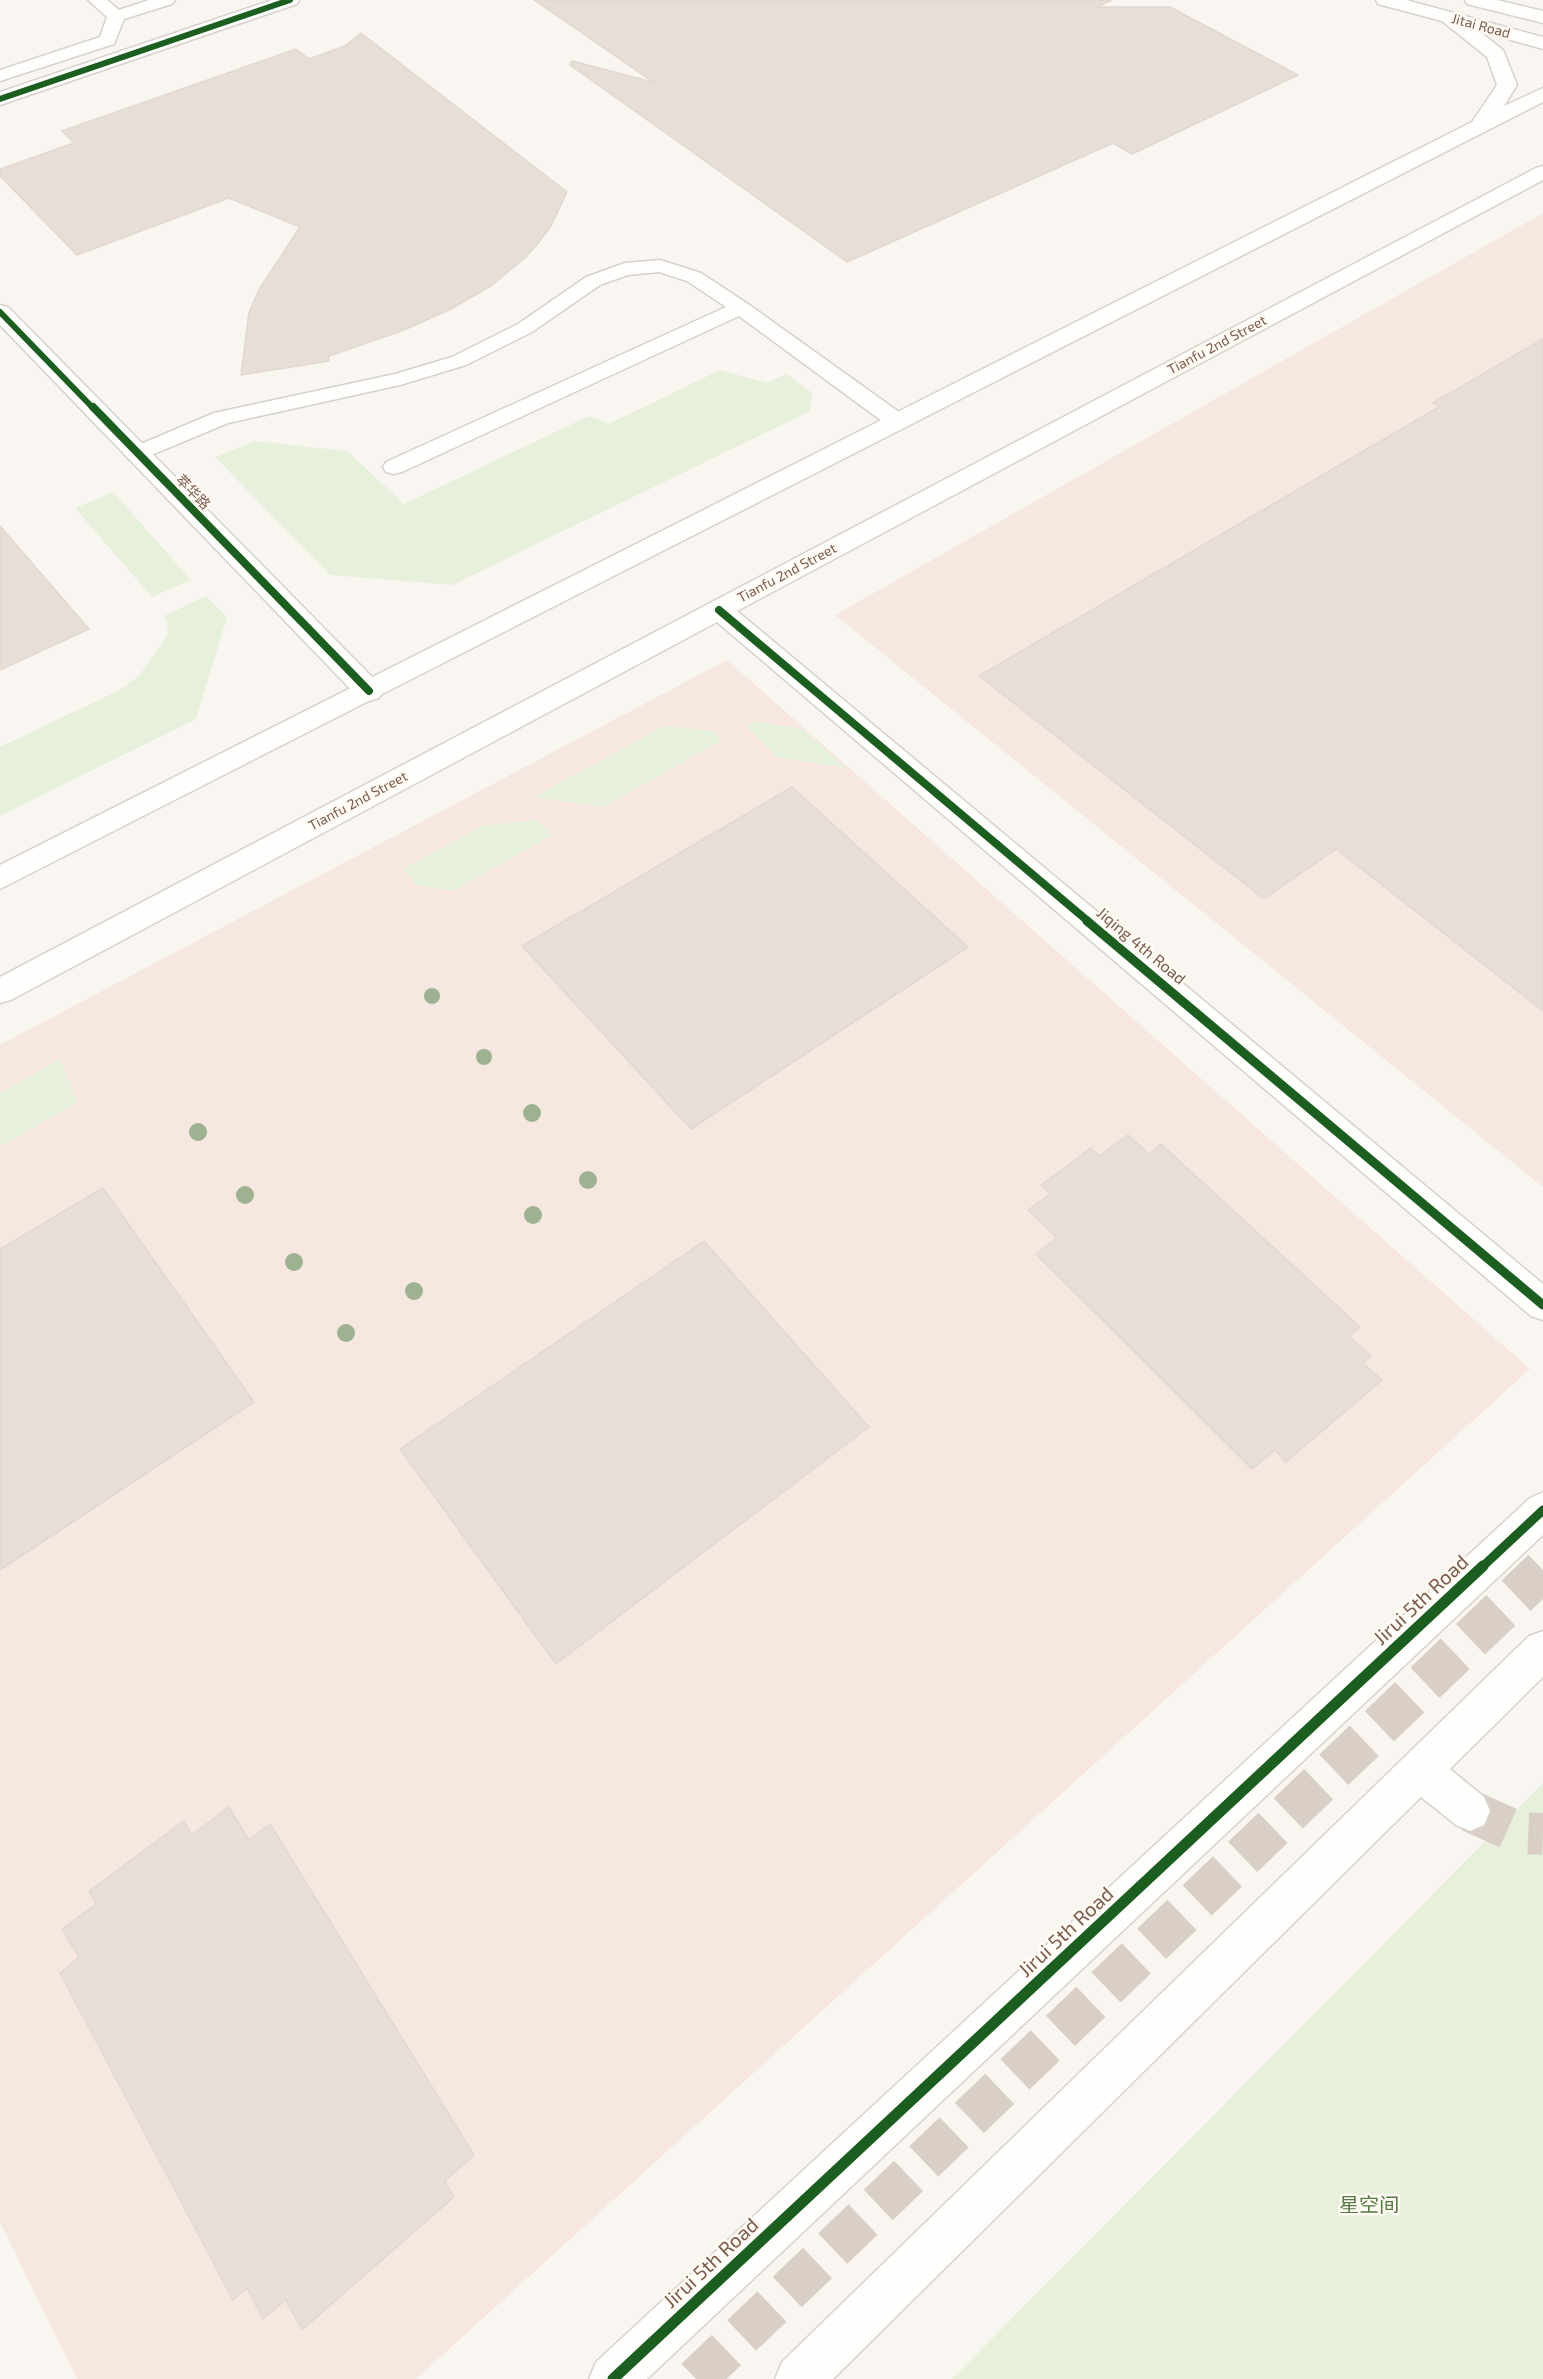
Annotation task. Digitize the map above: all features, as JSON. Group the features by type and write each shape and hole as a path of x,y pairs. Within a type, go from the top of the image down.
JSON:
{"main road":[{"path":"0,99 290,0"},
{"name":"Jitai Road","path":"1385,0 1543,43"},
{"name":"Jitai Road","path":"1474,0 1543,17"},
{"path":"1444,144 1488,116 1507,85 1496,54 1448,17"},
{"path":"0,878 1543,94"},
{"name":"Tianfu 2nd Street","path":"0,991 1543,172"},
{"name":"萃华路","path":"0,312 369,691"},
{"name":"Jiqing 4th Road","path":"719,610 1543,1305"},
{"name":"Jirui 5th Road","path":"614,2379 1543,1510"},
{"path":"799,2379 1543,1650"},
{"path":"1420,1771 1470,1811"}],"lane":[{"path":"97,0 116,16"},
{"path":"116,16 166,0"},
{"path":"0,76 108,40 116,16"},
{"path":"137,454 222,418 399,379 459,361 525,328 593,281 625,269 660,266 694,277 741,308 898,422"},
{"path":"394,467 741,308"}],"shaded area":[{"path":"1543,213 1543,1187 835,615"},
{"path":"727,660 1530,1369 416,2379 77,2379 0,2222 0,1045"}],"green space":[{"path":"720,370 767,383 787,374 812,393 810,411 452,585 330,575 215,457 255,441 347,451 404,504 589,416 609,424"},
{"path":"113,492 191,580 152,597 75,508"},
{"path":"206,596 227,617 196,719 0,816 0,747 120,690 139,676 167,636 168,623 164,616"},
{"path":"756,721 802,729 846,768 777,757 746,726"},
{"path":"664,726 712,731 722,740 603,807 534,797"},
{"path":"537,820 552,835 453,891 417,885 403,869 482,826"},
{"path":"60,1059 77,1103 0,1146 0,1093"},
{"name":"星空间","path":"1543,1783 1543,2379 952,2379"}],"building":[{"path":"534,0 1112,0 1097,7 1170,7 1298,75 1132,154 1113,143 847,262 570,65 572,61 653,82"},
{"path":"361,33 567,192 551,226 540,241 526,257 492,285 451,309 404,330 329,356 329,361 241,375 249,312 260,288 300,227 229,198 77,255 0,176 0,169 74,143 62,131 296,49 309,59 345,46"},
{"path":"1543,339 1543,1011 1336,849 1264,899 979,676 1439,407 1433,403"},
{"path":"0,526 89,629 0,670"},
{"path":"792,787 968,947 691,1129 522,946"},
{"path":"1128,1135 1149,1154 1161,1144 1360,1327 1349,1336 1371,1356 1363,1363 1382,1380 1286,1462 1275,1450 1252,1469 1036,1254 1057,1238 1028,1210 1050,1194 1041,1185 1091,1148 1099,1156"},
{"path":"103,1188 254,1402 0,1570 0,1249"},
{"path":"704,1241 869,1427 556,1664 400,1449"},
{"path":"229,1807 249,1840 270,1824 474,2155 445,2181 454,2197 302,2330 286,2300 263,2319 247,2288 233,2300 60,1973 79,1957 62,1929 96,1904 89,1891 184,1821 192,1835"}],"tunnel":[{"path":"696,2379 1543,1570"},
{"path":"1470,1811 1519,1833 1543,1834"}],"cycle path":[{"path":"0,99 290,0"},
{"path":"0,312 369,691"},
{"path":"719,610 1543,1305"},
{"path":"613,2379 1543,1510"}]}
